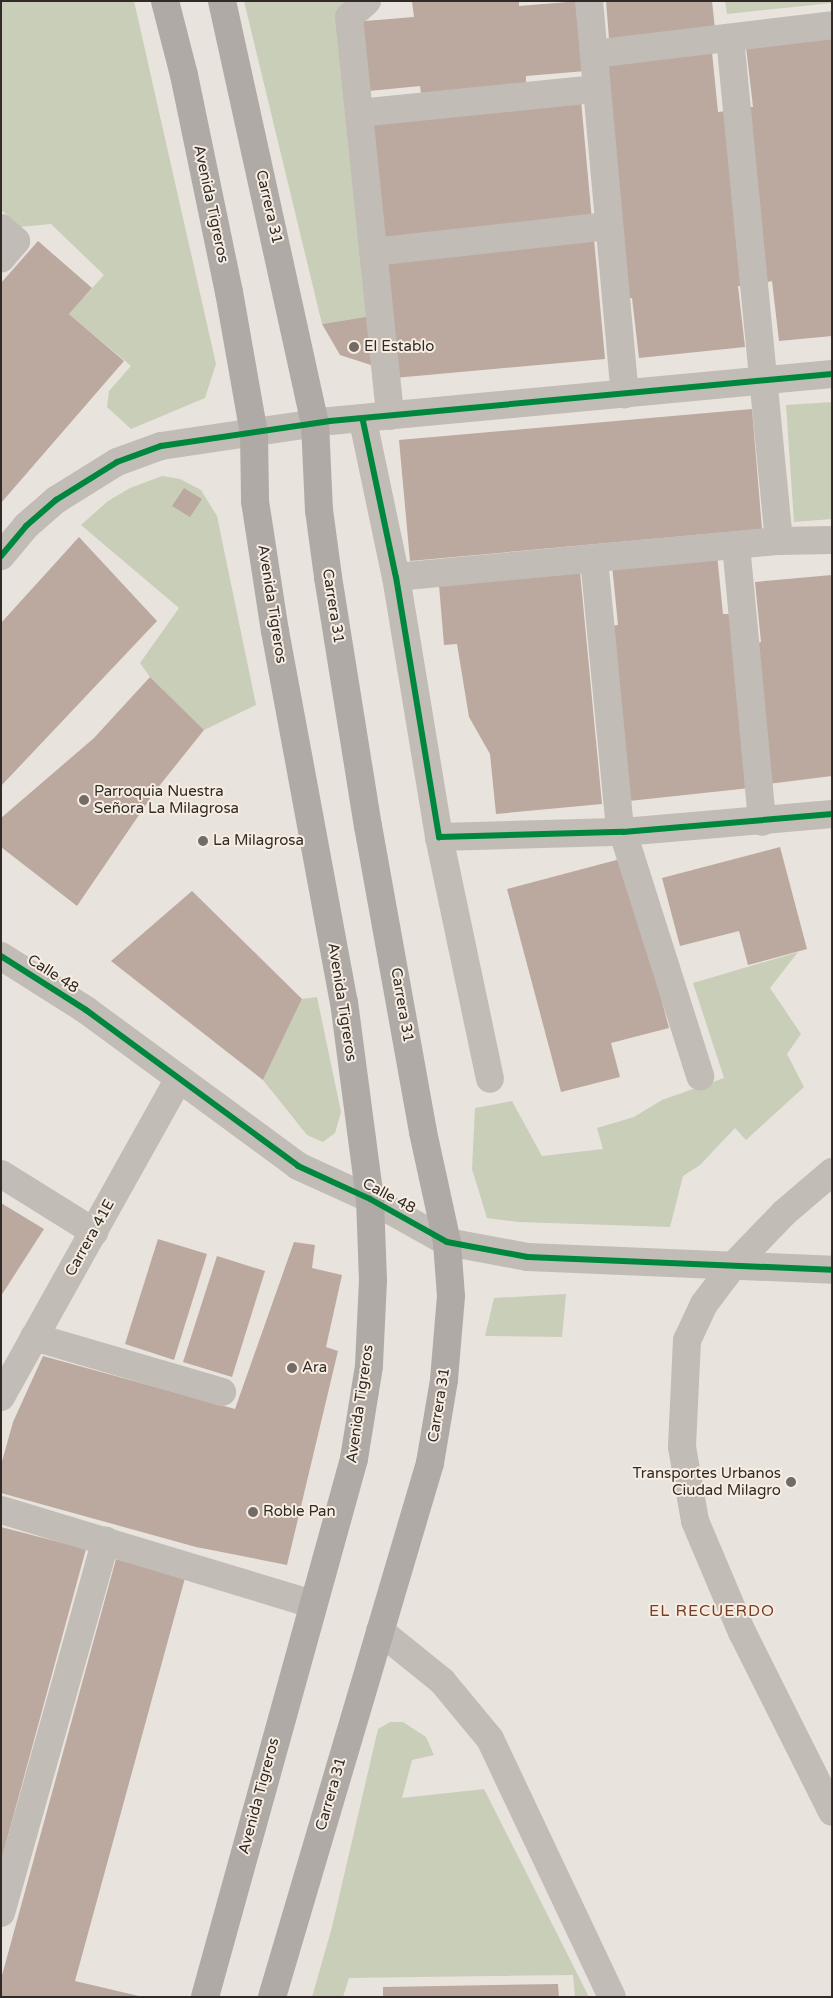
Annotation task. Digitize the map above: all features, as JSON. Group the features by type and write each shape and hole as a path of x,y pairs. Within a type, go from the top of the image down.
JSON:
{"main road":[{"name":"Avenida Tigreros","path":"165,1 184,75 227,282 254,434 258,519 275,631 344,1002 370,1198 373,1280 369,1366 354,1459 205,1997"},
{"name":"Carrera 31","path":"222,1 315,423 319,510 365,807 423,1132 447,1242 451,1296 444,1380 430,1463 272,1997"}],"street":[{"path":"367,1 349,17 390,416"},
{"path":"589,1 624,394"},
{"path":"594,54 832,25"},
{"path":"730,38 779,542"},
{"path":"359,113 597,89"},
{"path":"373,252 609,226"},
{"path":"1,228 16,241 1,259"},
{"path":"1,556 26,526 56,500 117,462 161,446 254,434 315,423 363,421 390,416 832,374"},
{"path":"363,421 396,577 438,837 490,1079"},
{"path":"396,577 736,545 832,540"},
{"path":"736,545 762,822"},
{"path":"594,559 623,832 700,1076"},
{"path":"438,837 623,832 762,822 832,814"},
{"name":"Calle 48","path":"1,956 86,1010 178,1080 298,1166 370,1198 447,1242 528,1257 832,1270"},
{"name":"Carrera 41E","path":"1,1397 178,1080"},
{"path":"832,1172 784,1213 732,1267 704,1304 687,1340 682,1447 693,1512 742,1632 832,1812"},
{"path":"1,1174 94,1232"},
{"path":"34,1337 222,1392"},
{"path":"1,1510 106,1540 313,1604"},
{"path":"2,1903 106,1540"},
{"path":"380,1631 442,1681 490,1739 612,1997"}],"green space":[{"path":"1,1 134,1 216,364 205,398 131,429 107,407 109,391 131,366 69,314 104,275 51,224 20,227 1,210"},
{"path":"244,1 353,1 371,316 322,324"},
{"path":"725,1 832,1 832,3 727,14"},
{"path":"832,402 832,519 794,522 786,405"},
{"path":"162,476 180,479 201,490 217,516 256,705 204,730 150,677 140,663 179,608 81,525 108,501 130,488"},
{"path":"798,952 770,988 801,1034 787,1054 804,1087 746,1140 735,1128 700,1165 683,1176 670,1227 519,1222 487,1218 472,1169 475,1108 512,1101 542,1156 603,1149 597,1128 634,1117 662,1100 724,1078 693,983"},
{"path":"317,997 341,1112 335,1133 323,1142 307,1135 263,1080 302,999"},
{"path":"566,1294 562,1337 485,1336 494,1298"},
{"path":"390,1722 403,1722 426,1737 434,1755 412,1760 402,1798 484,1789 589,1997 575,1997 573,1975 349,1978 343,1997 312,1997 332,1927 378,1729"}],"building":[{"path":"412,1 519,1 519,6 580,1 586,71 526,76 526,84 421,93 420,86 359,92 353,22 414,17"},
{"path":"606,1 712,1 715,29 609,39"},
{"path":"832,37 832,336 779,341 772,281 764,283 745,107 753,107 746,47"},
{"path":"712,52 718,112 726,111 745,286 738,286 745,347 639,358 632,298 624,299 607,63"},
{"path":"581,100 592,221 380,240 369,120"},
{"path":"594,239 605,359 394,378 383,258"},
{"path":"38,241 92,288 69,314 124,361 1,503 1,283"},
{"name":"El Establo","path":"371,316 374,366 340,355 322,324"},
{"path":"752,409 762,529 410,561 399,440"},
{"path":"184,488 202,499 190,517 172,506"},
{"path":"79,537 157,621 1,786 1,623"},
{"path":"717,554 723,614 731,614 750,788 629,801 610,626 618,625 612,565"},
{"path":"580,572 602,804 496,814 490,754 469,717 457,644 444,645 439,585"},
{"path":"832,575 832,776 768,784 753,644 761,642 755,582"},
{"name":"Parroquia Nuestra Señora La Milagrosa","path":"150,677 204,730 156,790 77,906 1,847 1,818 94,738"},
{"path":"780,847 807,949 748,965 739,931 680,946 662,878"},
{"path":"624,858 669,1028 611,1043 620,1077 561,1092 507,889"},
{"path":"192,891 302,999 263,1080 111,961"},
{"path":"1,1203 44,1229 1,1296"},
{"path":"158,1239 207,1254 174,1360 125,1344"},
{"path":"294,1242 315,1245 312,1268 342,1275 326,1347 338,1351 287,1565 196,1547 1,1493 1,1465 13,1422 43,1356 235,1409"},
{"path":"217,1256 265,1271 232,1377 183,1362"},
{"path":"1,1527 86,1549 2,1858 1,1858"},
{"path":"116,1559 185,1578 75,1981 143,1997 1,1997 1,1979"},
{"path":"558,1984 559,1997 383,1997 383,1987"}],"cycle path":[{"path":"1,556 26,526 56,500 117,462 161,446 330,421 832,374"},
{"path":"363,421 396,577 439,837 623,832 832,814"},
{"path":"1,956 86,1010 298,1166 370,1199 447,1242 528,1257 832,1270"}],"place":[{"name":"El Establo","path":"354,347"},
{"name":"Parroquia Nuestra Señora La Milagrosa","path":"84,800"},
{"name":"La Milagrosa","path":"203,841"},
{"name":"Ara","path":"292,1368"},
{"name":"Transportes Urbanos Ciudad Milagro","path":"791,1482"},
{"name":"Roble Pan","path":"253,1512"}],"district":[{"name":"EL RECUERDO","path":"712,1611"}]}
